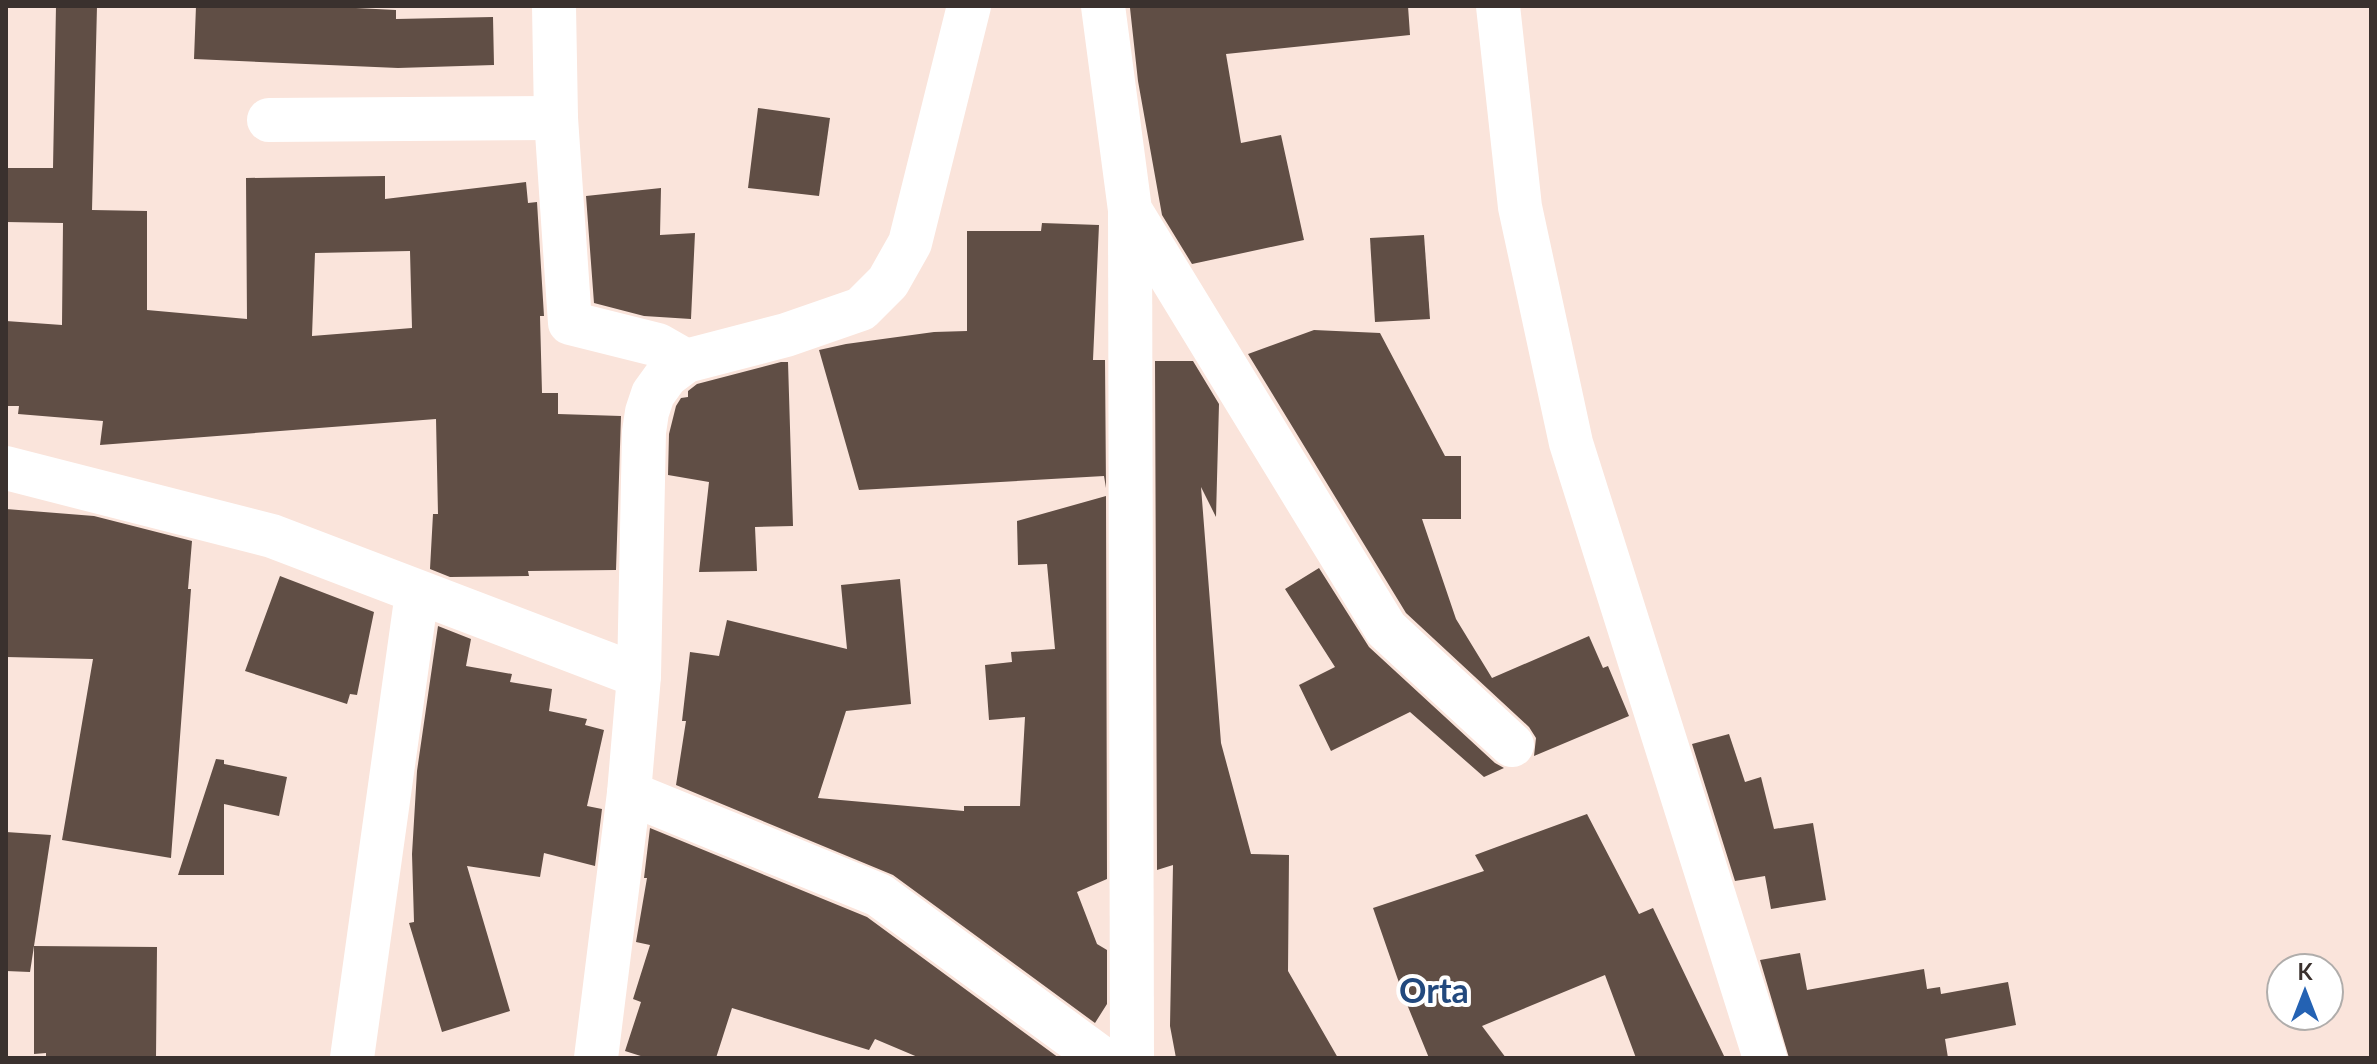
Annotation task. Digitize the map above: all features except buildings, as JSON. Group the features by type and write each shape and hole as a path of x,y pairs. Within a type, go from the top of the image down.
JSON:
{"street":[{"path":"554,6 556,118 570,323 658,345 686,361"},
{"path":"596,1058 629,793 639,676 644,432 653,394 666,376 686,361 786,335 861,309 888,282 910,243 969,6"},
{"path":"1103,6 1130,210 1132,1058"},
{"path":"1498,6 1520,207 1571,443 1765,1058"},
{"path":"269,120 556,118"},
{"path":"1130,210 1386,629 1512,745"},
{"path":"6,468 272,536 639,676"},
{"path":"352,1058 417,593"},
{"path":"629,793 879,895 1101,1058"}],"district":[{"name":"Orta","path":"1434,989"}]}
